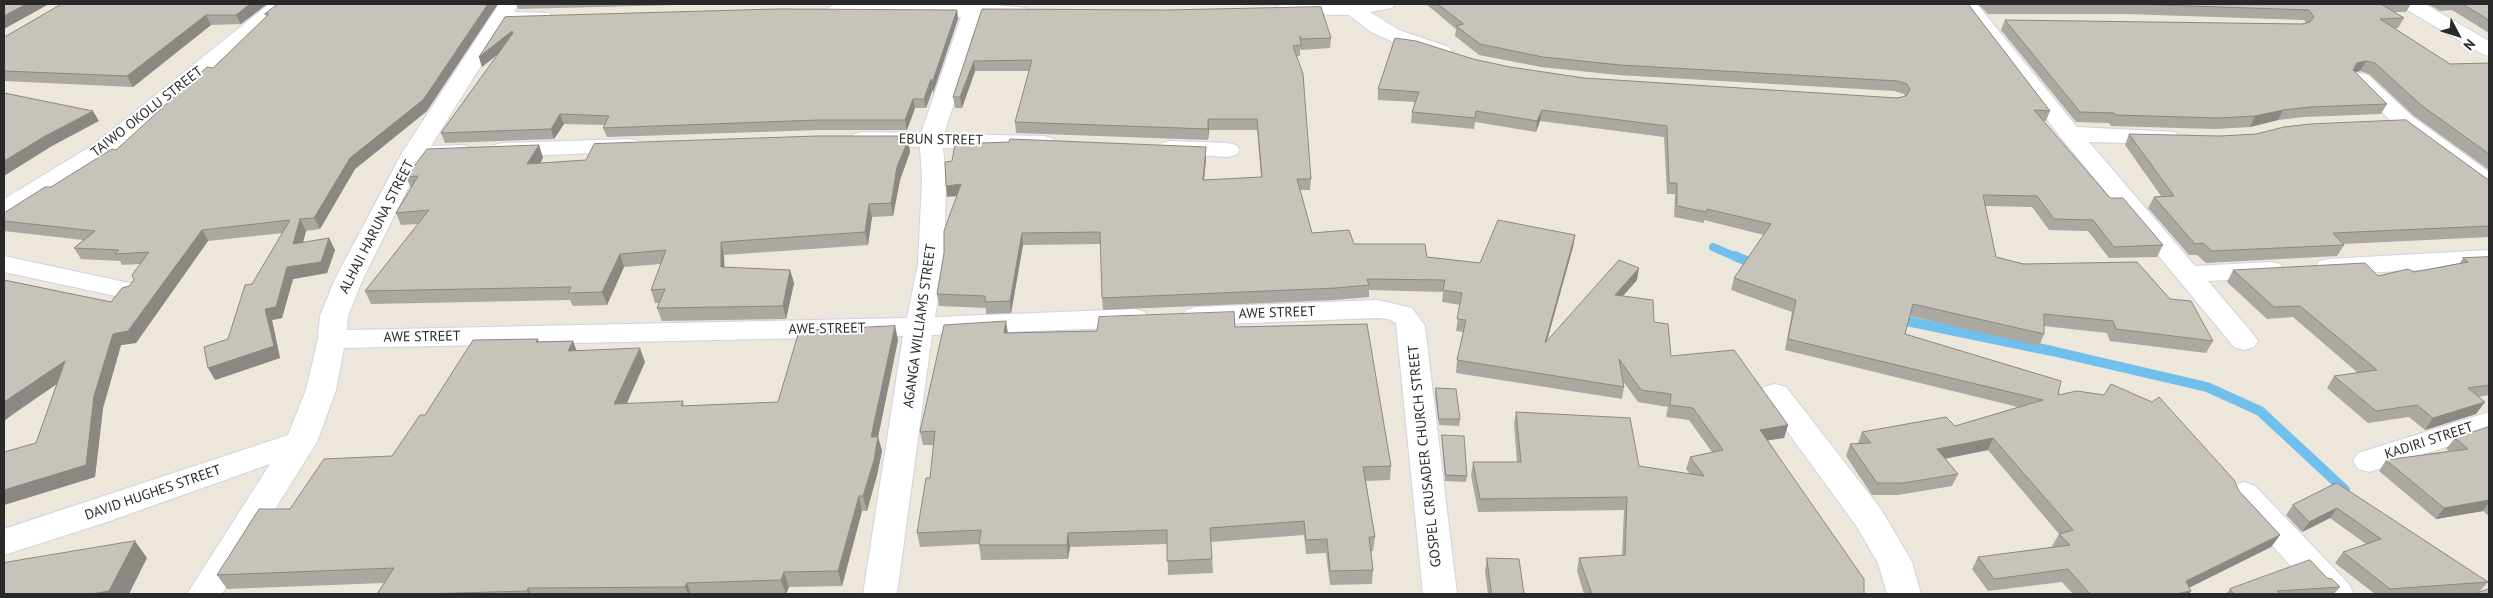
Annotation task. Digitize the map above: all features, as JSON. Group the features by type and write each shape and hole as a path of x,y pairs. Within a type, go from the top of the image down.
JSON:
{"street":[{"name":"TAIWO OKOLU STREET","path":"4,210 101,150 281,4"},
{"path":"1265,10 1386,4"},
{"path":"1968,4 1993,22 2070,134 2244,341"},
{"path":"2411,4 2489,50"},
{"path":"1353,6 1374,25 1416,44 1460,58"},
{"path":"818,10 974,8 1040,12"},
{"name":"AGANGA WILLIAMS STREET","path":"880,594 919,327 931,264 934,180 931,139 974,8"},
{"path":"504,11 560,16"},
{"name":"ALHAJI HARUNA STREET","path":"204,594 301,442 321,390 332,338 334,316 348,281 414,153 504,11"},
{"path":"2360,80 2404,122 2489,182"},
{"path":"2377,123 2404,122"},
{"path":"2070,134 2185,138"},
{"name":"EBUN STREET","path":"839,139 931,139 1070,144"},
{"path":"414,153 652,145"},
{"path":"1149,147 1228,150"},
{"path":"2186,274 2489,258"},
{"path":"4,264 125,290"},
{"name":"AWE STREET","path":"332,338 919,327 1378,309 1392,310 1404,314 1409,319"},
{"name":"GOSPEL CRUSADER CHURCH STREET","path":"1409,319 1440,594"},
{"path":"1775,394 1869,518 1895,562 1904,594"},
{"name":"KADIRI STREET","path":"2369,461 2489,422"},
{"name":"DAVID HUGHES STREET","path":"4,542 92,514 301,442"},
{"path":"2244,494 2337,594"}],"building":[{"path":"4,4 26,4 4,16"},
{"path":"62,4 250,4 236,15 206,15 127,76 4,71 4,36"},
{"path":"278,4 488,4 423,100 350,158 314,218 300,219 293,244 329,238 321,262 287,267 276,307 265,309 274,346 208,368 204,347 228,339 245,285 252,284 290,220 202,230 128,331 113,334 94,396 86,465 4,490 4,452 36,443 65,361 4,402 4,280 111,302 122,288 129,286 134,280 132,275 149,252 115,254 119,250 74,248 95,231 4,221 4,213 45,187 51,187 112,149 116,150 207,67 213,68 269,14 265,14"},
{"path":"1438,4 1968,4 2050,111 2034,110 2110,198 2123,198 2163,245 2114,247 2093,220 2054,219 2037,196 1983,195 1996,257 2023,264 2137,262 2170,299 2191,301 2213,341 2116,329 2113,321 2044,314 2044,334 1913,304 1905,334 2061,381 2058,395 2077,391 2104,395 2111,384 2152,402 2159,397 2234,480 2239,491 2280,535 2186,581 2191,591 2176,594 2090,594 2068,569 1994,579 1978,557 2070,545 2059,534 2073,530 1993,438 1937,449 1958,474 1903,483 1877,483 1850,444 1871,443 1862,432 1946,417 1955,426 2043,400 1788,339 1796,300 1734,278 1771,224 1707,209 1706,212 1677,206 1677,183 1669,183 1667,126 1542,110 1537,121 1476,111 1475,118 1412,112 1419,92 1378,89 1395,38 1416,41 1473,59 1510,67 1584,78 1897,98 1906,96 1910,90 1907,84 1898,81 1620,65 1543,57 1480,44 1456,26 1463,24"},
{"path":"2131,4 2381,4 2404,18 2380,19 2450,64 2489,63 2489,154 2421,105 2375,63 2366,61 2357,63 2353,70 2387,104 2310,107 2255,116 2219,118 2080,112 2005,20 2302,24 2310,22 2314,17 2309,10"},
{"path":"2463,4 2489,4 2489,20"},
{"path":"1321,7 1331,38 1301,39 1300,36 1301,45 1293,46 1303,74 1311,179 1297,179 1312,233 1349,230 1354,244 1425,244 1427,257 1480,263 1498,220 1575,235 1545,343 1619,260 1639,268 1615,295 1653,300 1654,322 1668,324 1671,356 1734,350 1788,425 1760,430 1864,579 1864,594 1592,594 1579,558 1625,555 1627,497 1480,499 1473,462 1521,462 1516,412 1630,418 1639,466 1704,476 1690,457 1723,450 1693,408 1670,405 1671,394 1641,390 1619,359 1624,387 1457,360 1466,320 1457,319 1462,293 1443,290 1445,280 1367,279 1369,285 1336,288 1102,298 1100,232 1022,233 1010,301 985,302 985,296 937,294 944,253 944,231 961,184 946,186 945,162 952,161 955,144 1009,142 1010,139 1206,147 1203,180 1262,177 1257,119 1208,119 1208,129 1015,122 1032,60 974,61 960,97 953,97 982,9 1166,10"},
{"path":"777,9 957,10 932,83 931,79 924,99 913,99 905,120 818,120 603,128 609,116 560,114 551,129 441,133 513,33 512,31 479,57 505,17"},
{"path":"4,93 93,111 45,136 4,161"},
{"path":"2406,120 2489,179 2489,226 2333,233 2344,245 2212,251 2203,243 2195,244 2154,197 2174,196 2129,134 2220,136 2256,134 2284,127 2310,124"},
{"path":"817,136 899,136 898,140 908,140 897,167 891,203 869,204 865,232 721,242 721,267 790,270 783,306 657,308 665,289 651,290 666,250 620,254 602,292 568,293 571,287 365,291 429,210 396,213 418,176 406,177 427,149 539,145 527,164 586,160 594,144"},
{"path":"2489,257 2489,385 2468,388 2485,402 2433,418 2417,405 2376,411 2334,376 2377,370 2300,306 2274,307 2233,270 2365,263 2378,276 2408,269 2414,272 2468,262 2463,258"},
{"path":"1234,312 1235,327 1367,324 1391,466 1363,467 1375,537 1369,537 1373,570 1330,571 1327,539 1306,540 1304,521 1210,528 1212,559 1167,561 1167,530 1068,533 1067,545 979,545 981,530 917,533 926,478 930,478 935,431 920,432 944,325 1006,321 1004,333 1097,331 1099,317"},
{"path":"895,326 871,437 878,437 874,460 863,496 859,496 838,571 784,572 781,580 687,583 685,587 528,588 527,591 420,594 377,594 394,568 217,575 259,509 290,509 324,459 392,456 420,415 425,415 473,340 538,339 536,342 573,341 568,351 640,348 614,404 683,401 681,406 778,402 799,331"},
{"path":"1436,388 1456,389 1460,419 1439,419"},
{"path":"2489,427 2489,500 2444,508 2386,460 2468,449 2455,438"},
{"path":"1442,435 1464,436 1467,476 1446,475"},
{"path":"2337,483 2488,582 2390,589 2343,552 2381,539 2337,508 2309,522 2293,505"},
{"path":"135,541 109,591 91,594 4,594 4,563"},
{"path":"1487,558 1519,559 1524,594 1492,594"},
{"path":"2310,560 2327,578 2332,579 2340,587 2277,591 2280,594 2234,594 2230,589"},
{"path":"2489,589 2489,594 2474,594"}],"waterway":[{"path":"1713,247 1738,258"},
{"path":"1735,256 1756,265"},
{"path":"1897,319 2052,351 2207,387 2260,411 2345,490"}]}
